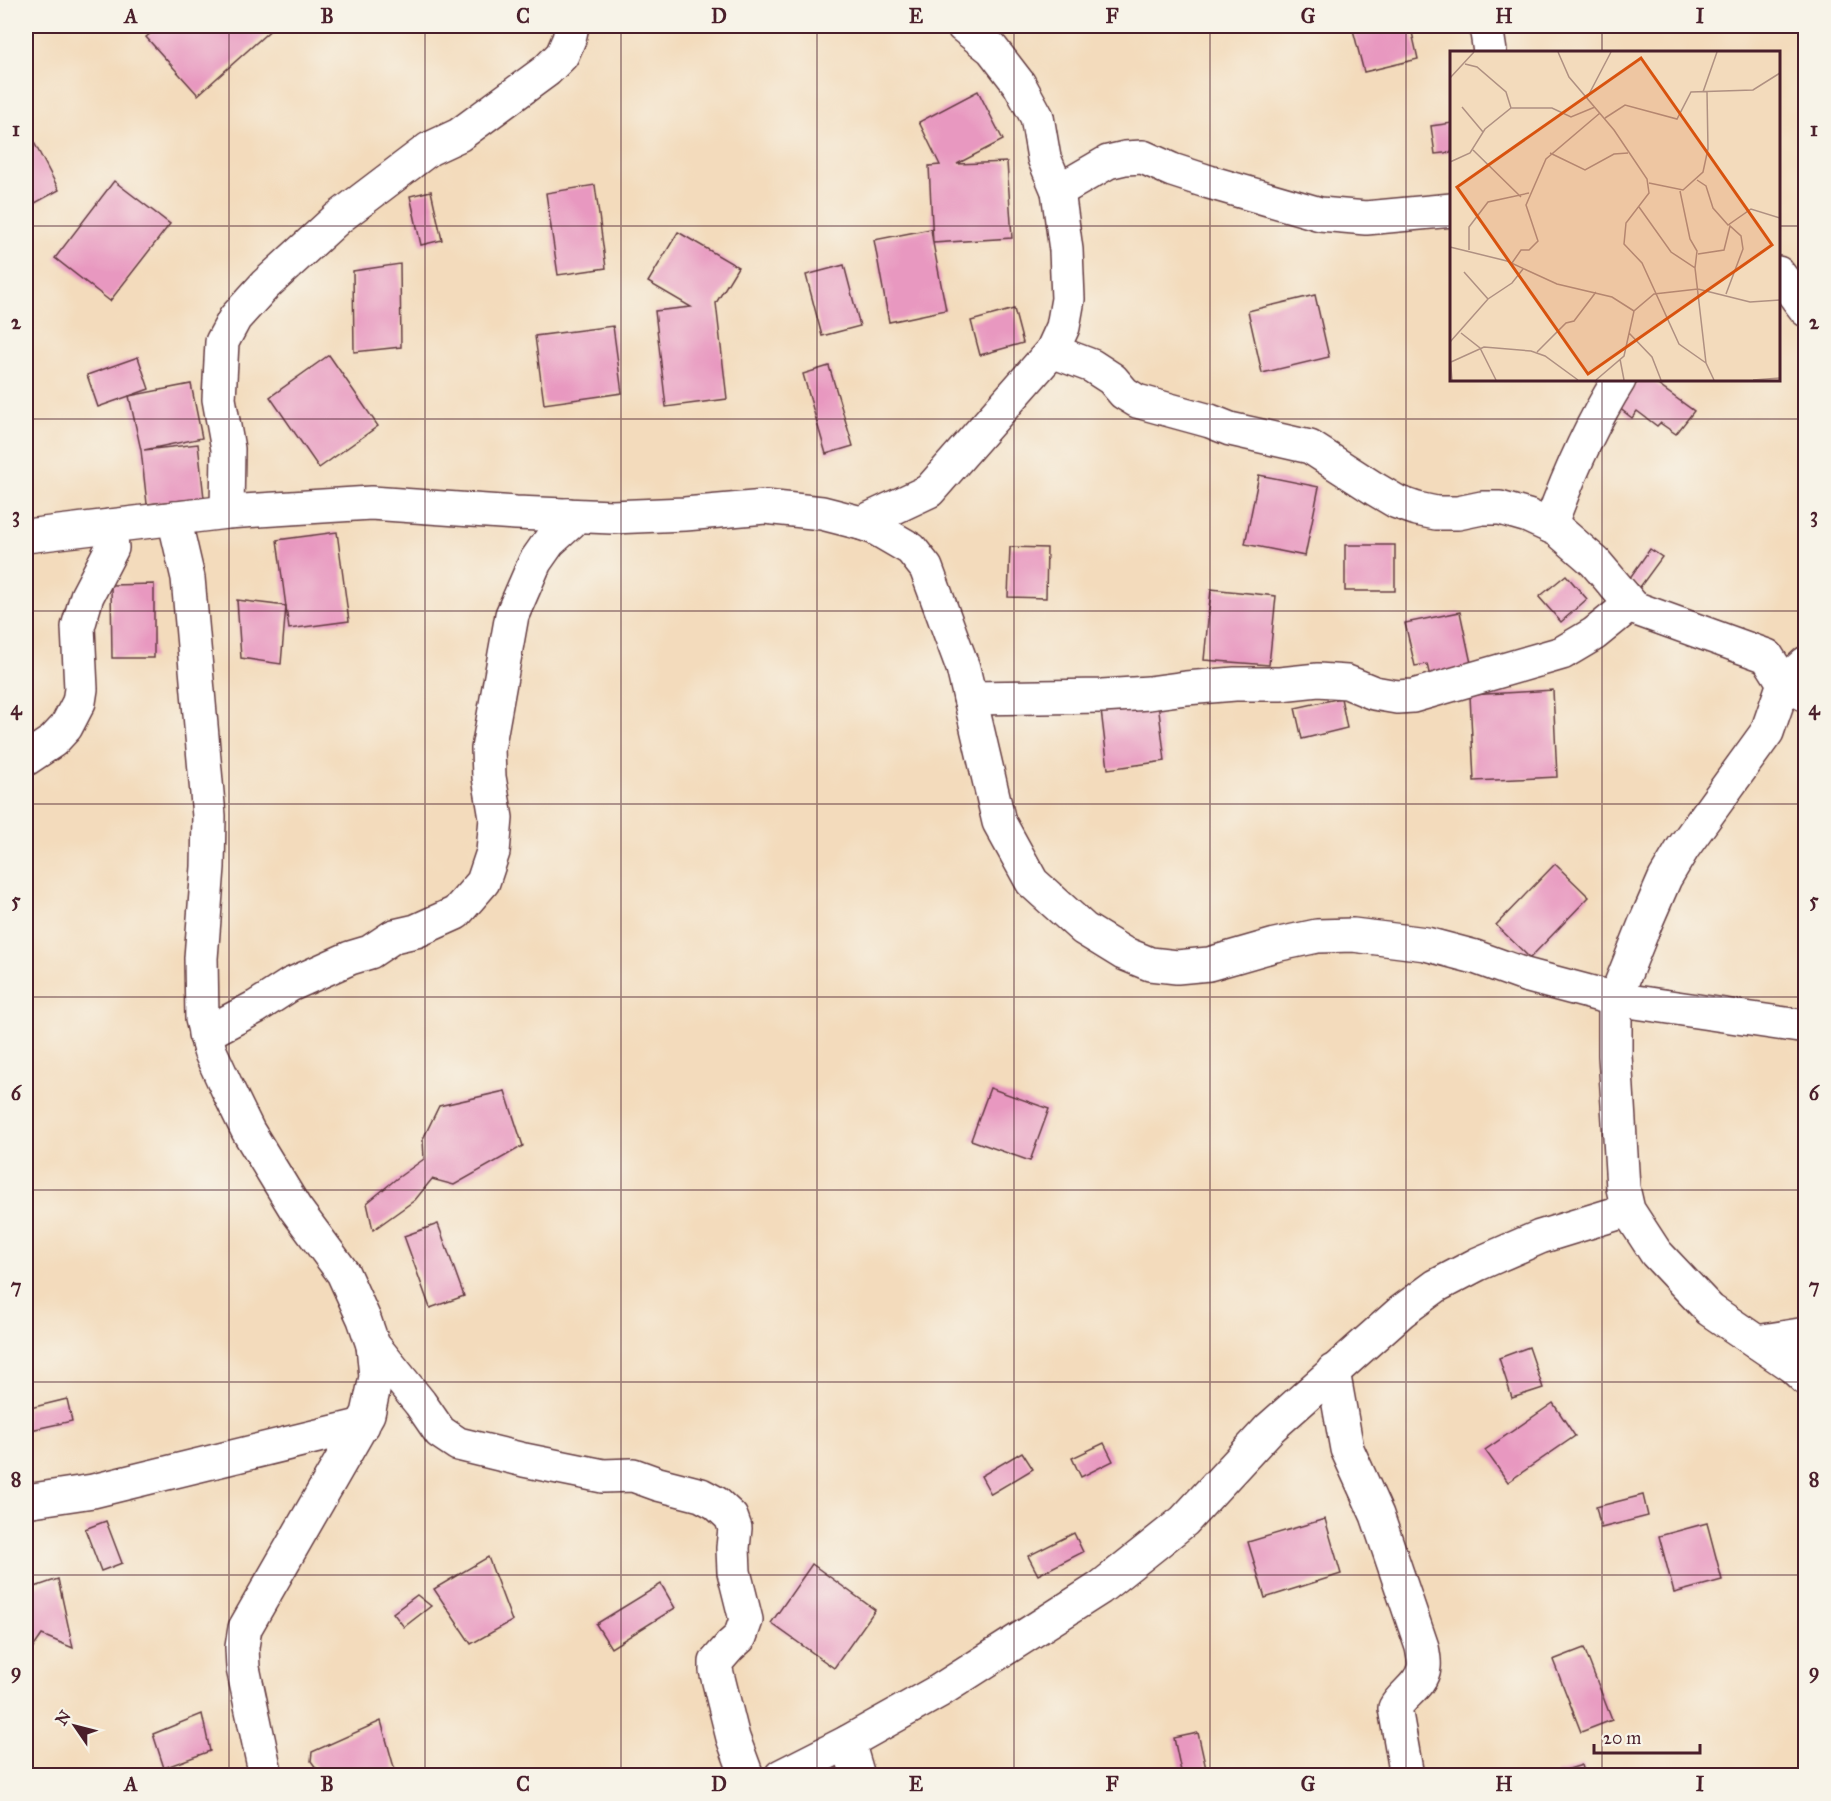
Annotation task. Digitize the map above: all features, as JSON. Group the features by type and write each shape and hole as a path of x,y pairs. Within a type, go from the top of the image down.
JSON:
{"street":[{"path":"227,512 228,449 219,399 222,342 235,318 265,285 338,218 429,149 459,135 546,71 562,55 572,26"},
{"path":"861,523 928,491 1052,351 1063,327 1068,299 1066,250 1058,191 1044,158 1037,117 1019,84 992,49 963,26"},
{"path":"1486,26 1490,51"},
{"path":"1058,191 1108,162 1143,157 1172,170 1209,182 1320,214 1366,218 1450,210"},
{"path":"1780,274 1806,310"},
{"path":"1052,351 1092,366 1112,379 1124,393 1137,401 1239,431 1310,447 1397,502 1417,509 1436,513 1458,513 1482,508 1500,508 1528,516 1558,530 1595,562 1634,608"},
{"path":"1550,526 1568,475 1588,432 1618,381"},
{"path":"26,536 227,512 371,503 612,517 765,507 822,513 861,523 875,528 911,549 926,568 963,668 999,822 1032,882 1084,929 1123,953 1150,964 1177,967 1209,964 1275,945 1317,936 1353,934 1426,944 1475,957 1526,975 1615,999 1806,1027"},
{"path":"205,1034 256,1007 290,985 350,958 370,952 394,936 417,931 456,912 483,882 493,852 496,818 489,777 488,749 512,615 535,562 549,542 571,522 568,515"},
{"path":"174,518 188,578 207,774 208,867 200,995 205,1034 210,1051 248,1131 295,1208 343,1273 373,1345 376,1377 373,1398 363,1425 245,1628 242,1647 243,1668 266,1776"},
{"path":"26,759 52,741 66,727 79,702 81,689 78,627 87,596 112,548 110,526"},
{"path":"970,698 1102,696 1215,685 1280,684 1318,680 1347,682 1374,693 1397,697 1413,696 1562,652 1594,634 1619,611 1626,608 1634,608 1790,674"},
{"path":"1806,647 1792,653 1790,674 1767,732 1683,848 1665,878 1644,924 1615,999 1615,1055 1623,1188 1628,1210 1656,1253 1710,1310 1792,1366 1806,1379"},
{"path":"781,1776 848,1742 948,1685 1100,1588 1184,1521 1270,1428 1402,1311 1436,1286 1478,1264 1540,1237 1628,1210"},
{"path":"1757,1342 1806,1334"},
{"path":"373,1345 420,1403 440,1432 458,1444 603,1476 633,1475 701,1495 716,1503 731,1517 735,1528 734,1572 746,1620 740,1637 716,1662 716,1670 733,1738 747,1776"},
{"path":"1333,1371 1347,1449 1377,1515 1422,1647 1424,1668 1415,1685 1398,1701 1395,1708 1407,1776"},
{"path":"26,1501 93,1491 363,1425"},
{"path":"848,1742 858,1776"}],"building":[{"path":"160,26 275,26 198,95 146,37"},
{"path":"1352,26 1389,26 1391,33 1411,28 1418,59 1364,72"},
{"path":"978,91 1003,140 957,164 1007,162 1012,238 933,243 929,166 940,165 919,122"},
{"path":"1450,123 1450,152 1435,154 1431,126"},
{"path":"28,131 59,190 26,208 26,132"},
{"path":"114,181 170,224 110,301 55,258"},
{"path":"595,185 606,268 558,275 546,193"},
{"path":"431,191 442,240 421,245 410,196"},
{"path":"931,229 946,310 889,322 874,240"},
{"path":"678,232 738,267 716,303 727,399 666,407 655,311 691,307 648,282"},
{"path":"400,264 401,347 354,352 353,271"},
{"path":"844,265 860,326 822,336 806,275"},
{"path":"1315,295 1329,357 1262,373 1248,311"},
{"path":"1014,309 1023,343 980,355 971,321"},
{"path":"613,326 622,393 544,404 535,336"},
{"path":"26,327 29,327 29,394 26,394"},
{"path":"329,355 378,426 319,468 270,397"},
{"path":"138,357 149,389 98,407 87,375"},
{"path":"829,366 853,446 826,454 803,374"},
{"path":"1638,381 1652,381 1694,411 1676,434 1660,423 1657,426 1637,411 1632,418 1618,407"},
{"path":"191,384 202,438 144,450 198,444 204,498 147,504 141,450 129,396"},
{"path":"1259,475 1319,487 1305,556 1245,544"},
{"path":"337,532 349,621 289,629 277,540"},
{"path":"1345,545 1395,545 1395,591 1345,591"},
{"path":"1010,547 1047,548 1046,598 1008,597"},
{"path":"1650,549 1662,557 1640,587 1629,579"},
{"path":"1566,575 1587,599 1561,622 1539,597"},
{"path":"154,584 154,658 112,658 111,585"},
{"path":"1211,589 1276,596 1269,665 1204,660"},
{"path":"237,600 286,606 281,664 241,658"},
{"path":"1460,612 1472,668 1430,677 1427,664 1415,666 1405,623"},
{"path":"1553,690 1557,777 1474,781 1470,695"},
{"path":"1341,698 1347,728 1302,739 1295,708"},
{"path":"1158,703 1165,761 1108,769 1101,710"},
{"path":"1555,864 1589,897 1530,958 1496,925"},
{"path":"990,1088 1049,1109 1030,1161 971,1140"},
{"path":"505,1091 523,1146 454,1185 432,1179 415,1200 373,1230 367,1203 424,1159 423,1139 439,1106"},
{"path":"438,1224 464,1296 430,1308 404,1236"},
{"path":"1529,1347 1543,1388 1512,1398 1499,1358"},
{"path":"67,1399 72,1421 26,1431 26,1409"},
{"path":"1553,1403 1575,1436 1508,1482 1485,1450"},
{"path":"1104,1443 1113,1461 1081,1477 1072,1458"},
{"path":"1022,1452 1033,1469 991,1494 981,1476"},
{"path":"1643,1495 1648,1516 1601,1528 1596,1507"},
{"path":"1325,1519 1341,1574 1265,1598 1248,1542"},
{"path":"106,1521 122,1563 101,1571 85,1529"},
{"path":"1707,1523 1722,1580 1674,1593 1659,1536"},
{"path":"1074,1533 1083,1552 1038,1575 1028,1556"},
{"path":"488,1557 512,1621 471,1644 434,1589"},
{"path":"812,1564 875,1610 834,1668 771,1623"},
{"path":"58,1579 73,1648 42,1635 33,1648 26,1632 26,1590"},
{"path":"661,1584 675,1608 611,1648 596,1624"},
{"path":"417,1595 431,1606 404,1627 393,1613"},
{"path":"1584,1648 1612,1720 1581,1732 1553,1660"},
{"path":"202,1714 210,1751 164,1768 153,1734"},
{"path":"381,1721 395,1771 388,1776 322,1776 311,1761 312,1752"},
{"path":"1198,1733 1207,1773 1182,1776 1174,1738"},
{"path":"1582,1765 1585,1776 1556,1776 1556,1773"}]}
